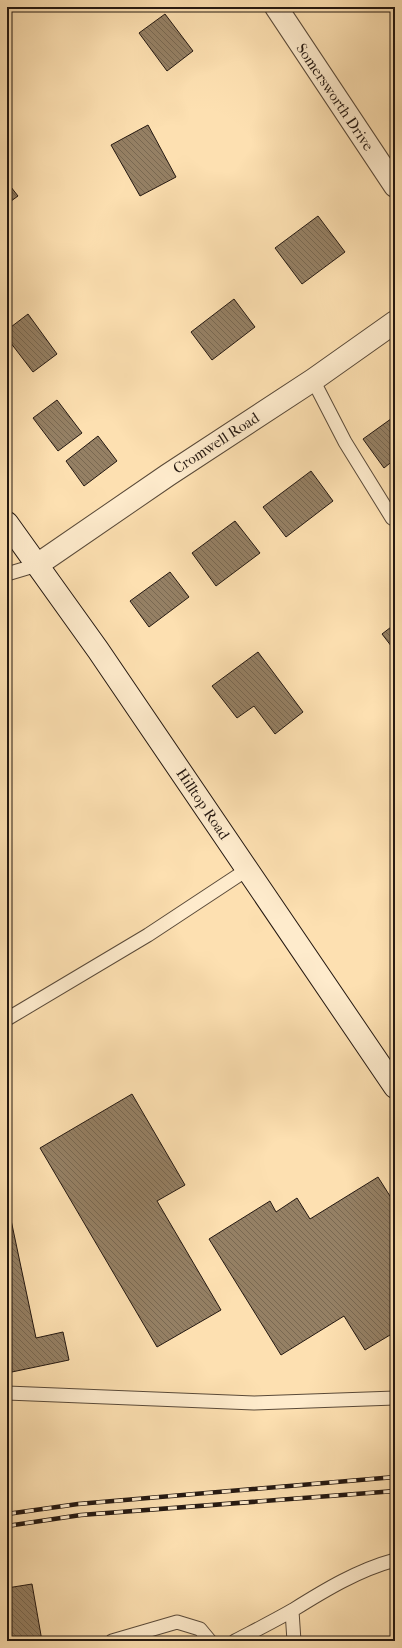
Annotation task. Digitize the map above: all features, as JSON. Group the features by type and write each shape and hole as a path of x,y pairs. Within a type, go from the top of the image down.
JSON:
{"main road":[{"name":"Somersworth Drive","path":"276,7 395,186"},
{"name":"Cromwell Road","path":"37,565 168,474 312,380 395,322"},
{"name":"Hilltop Road","path":"7,523 98,650 395,1087"}],"lane":[{"path":"312,380 345,442 388,512 395,520"},
{"path":"7,574 37,565"},
{"path":"7,1019 148,935 248,869"},
{"path":"7,1393 254,1403 395,1398"},
{"path":"235,1641 292,1610 320,1592 371,1567 395,1561"},
{"path":"292,1610 294,1641"},
{"path":"112,1641 177,1622 200,1629 210,1641"}],"building":[{"path":"165,14 193,51 167,71 139,33"},
{"path":"148,125 176,177 140,196 111,145"},
{"path":"7,182 18,196 7,204"},
{"path":"318,216 345,252 302,284 275,248"},
{"path":"234,299 255,327 212,360 191,332"},
{"path":"28,314 57,354 33,372 7,338 7,330"},
{"path":"57,400 82,433 58,451 33,418"},
{"path":"395,416 395,459 384,468 363,439"},
{"path":"98,436 117,461 84,486 66,461"},
{"path":"311,471 333,501 286,537 263,507"},
{"path":"235,521 260,553 216,586 192,553"},
{"path":"170,572 189,597 149,627 130,601"},
{"path":"395,624 395,651 382,634"},
{"path":"258,652 303,712 275,734 254,706 237,718 212,686"},
{"path":"132,1094 185,1185 157,1201 221,1310 157,1347 40,1148"},
{"path":"378,1177 395,1204 395,1332 365,1350 344,1316 281,1355 209,1239 270,1201 276,1212 297,1198 310,1219"},
{"path":"7,1201 36,1338 63,1332 69,1360 7,1373"},
{"path":"32,1584 42,1641 7,1641 7,1588"}],"railway":[{"path":"7,1514 78,1504 395,1477"},
{"path":"7,1526 81,1515 395,1491"}]}
